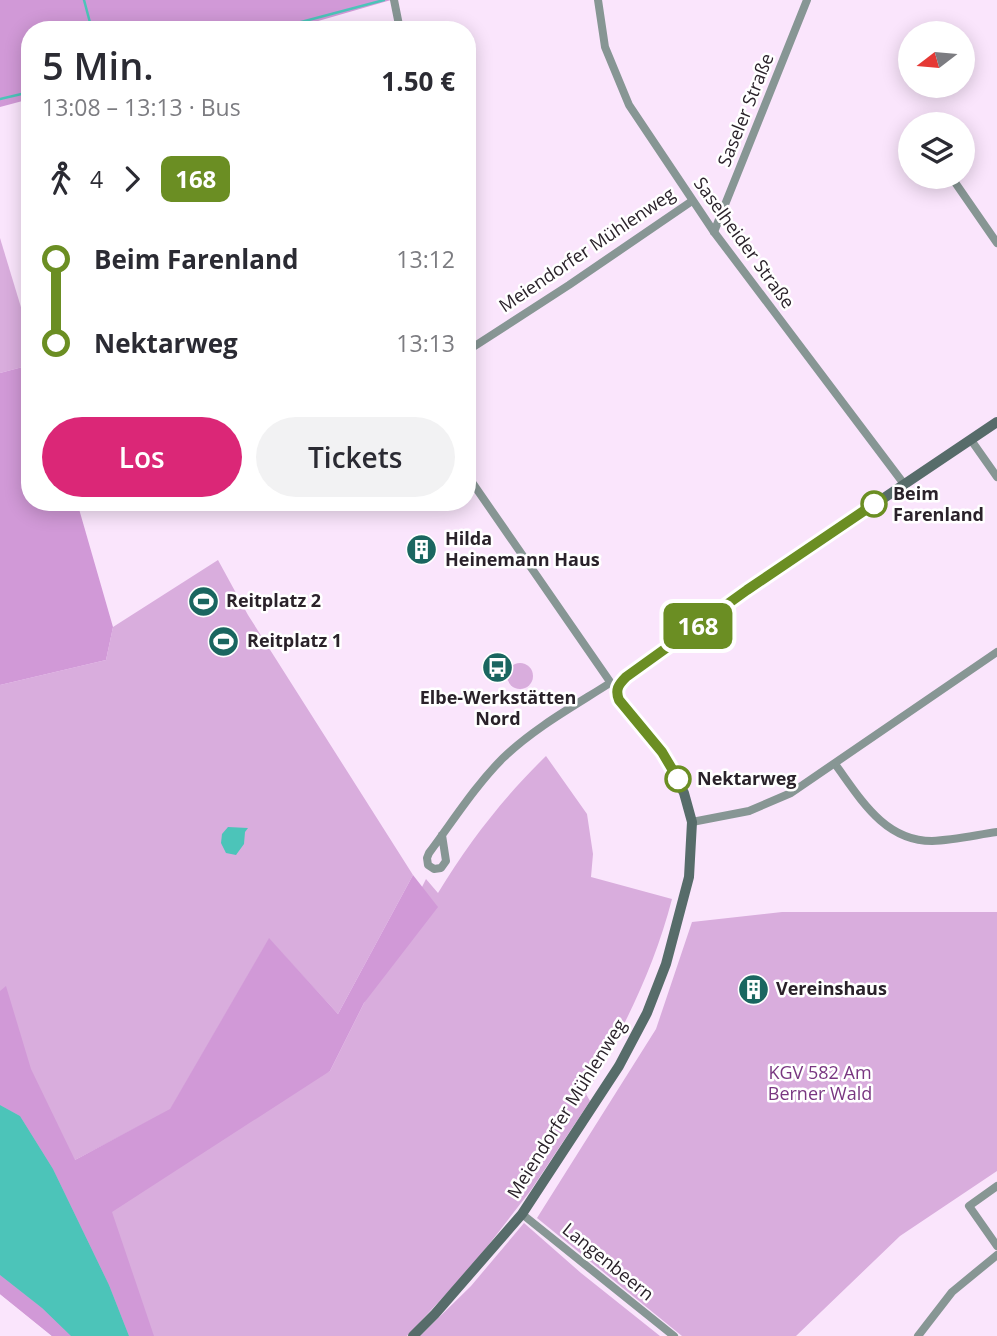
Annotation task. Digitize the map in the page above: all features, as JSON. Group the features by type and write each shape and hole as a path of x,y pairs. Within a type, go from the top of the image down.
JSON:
{"street":[{"path":"394,0 398,21"},
{"name":"Saselheider Straße","path":"598,0 605,47 622,92 714,232 904,484"},
{"name":"Saseler Straße","path":"714,232 807,0"},
{"path":"961,189 997,243"},
{"name":"Meiendorfer Mühlenweg","path":"476,343 569,285 692,201"},
{"path":"442,835 487,775 513,749 566,710 614,686 747,590 997,422"},
{"path":"971,440 997,477"},
{"name":"Meiendorfer Mühlenweg","path":"413,1336 523,1214 619,1066 648,1013 687,891 691,862 692,822 675,773 647,732 619,700 614,686 561,607 476,488"},
{"path":"692,822 749,811 791,793 997,652"},
{"path":"835,764 873,815 891,829 911,839 933,841 997,832"},
{"path":"997,1186 969,1206 997,1246"},
{"name":"Langenbeern","path":"523,1214 674,1336"},
{"path":"918,1336 952,1292 997,1255"}],"green space":[{"path":"0,238 21,307 21,367 0,373"},
{"path":"218,560 248,615 413,875 338,1014 269,939 170,1110 75,1160 330,1071 426,879 438,893 488,821 546,756 587,814 593,854 591,877 672,899 665,925 636,1000 586,1094 590,1101 531,1190 473,1265 407,1336 52,1336 0,1294 0,685 106,660 113,627"},
{"path":"520,663 529,667 533,676 529,685 520,689 511,685 507,676 511,667"},
{"name":"KGV 582 Am Berner Wald","path":"782,912 997,912 997,1171 900,1236 796,1336 682,1336 537,1218 656,1029 692,922"},
{"path":"524,1223 660,1336 420,1336 471,1286"}],"shaded area":[{"path":"0,0 391,0 318,21 21,21 21,101 0,107"},
{"path":"21,367 21,511 80,511 113,627 106,660 0,685 0,373"},
{"path":"228,827 248,828 244,844 236,855 226,853 221,843 222,834"},
{"path":"413,875 438,907 364,1003 330,1071 112,1212 154,1336 129,1336 109,1285 53,1169 20,1116 0,1105 0,991 6,986 31,1069 75,1160 170,1109 269,938 338,1014"},
{"path":"0,1105 20,1116 53,1169 109,1285 129,1336 71,1336 42,1308 0,1275"},
{"path":"0,1275 42,1308 71,1336 52,1336 0,1294"}],"waterway":[{"path":"84,0 90,21"},
{"path":"305,21 384,0"},
{"path":"0,99 21,94"}],"bus line":[{"name":"168","path":"678,779 662,752 619,700 618,685 747,590 874,504"}],"place":[{"name":"Beim Farenland","path":"874,504"},
{"name":"Hilda Heinemann Haus","path":"422,549"},
{"name":"Reitplatz 2","path":"203,601"},
{"name":"Reitplatz 1","path":"224,641"},
{"name":"Elbe-Werkstätten Nord","path":"498,667"},
{"name":"Nektarweg","path":"678,779"},
{"name":"Vereinshaus","path":"753,989"}]}
